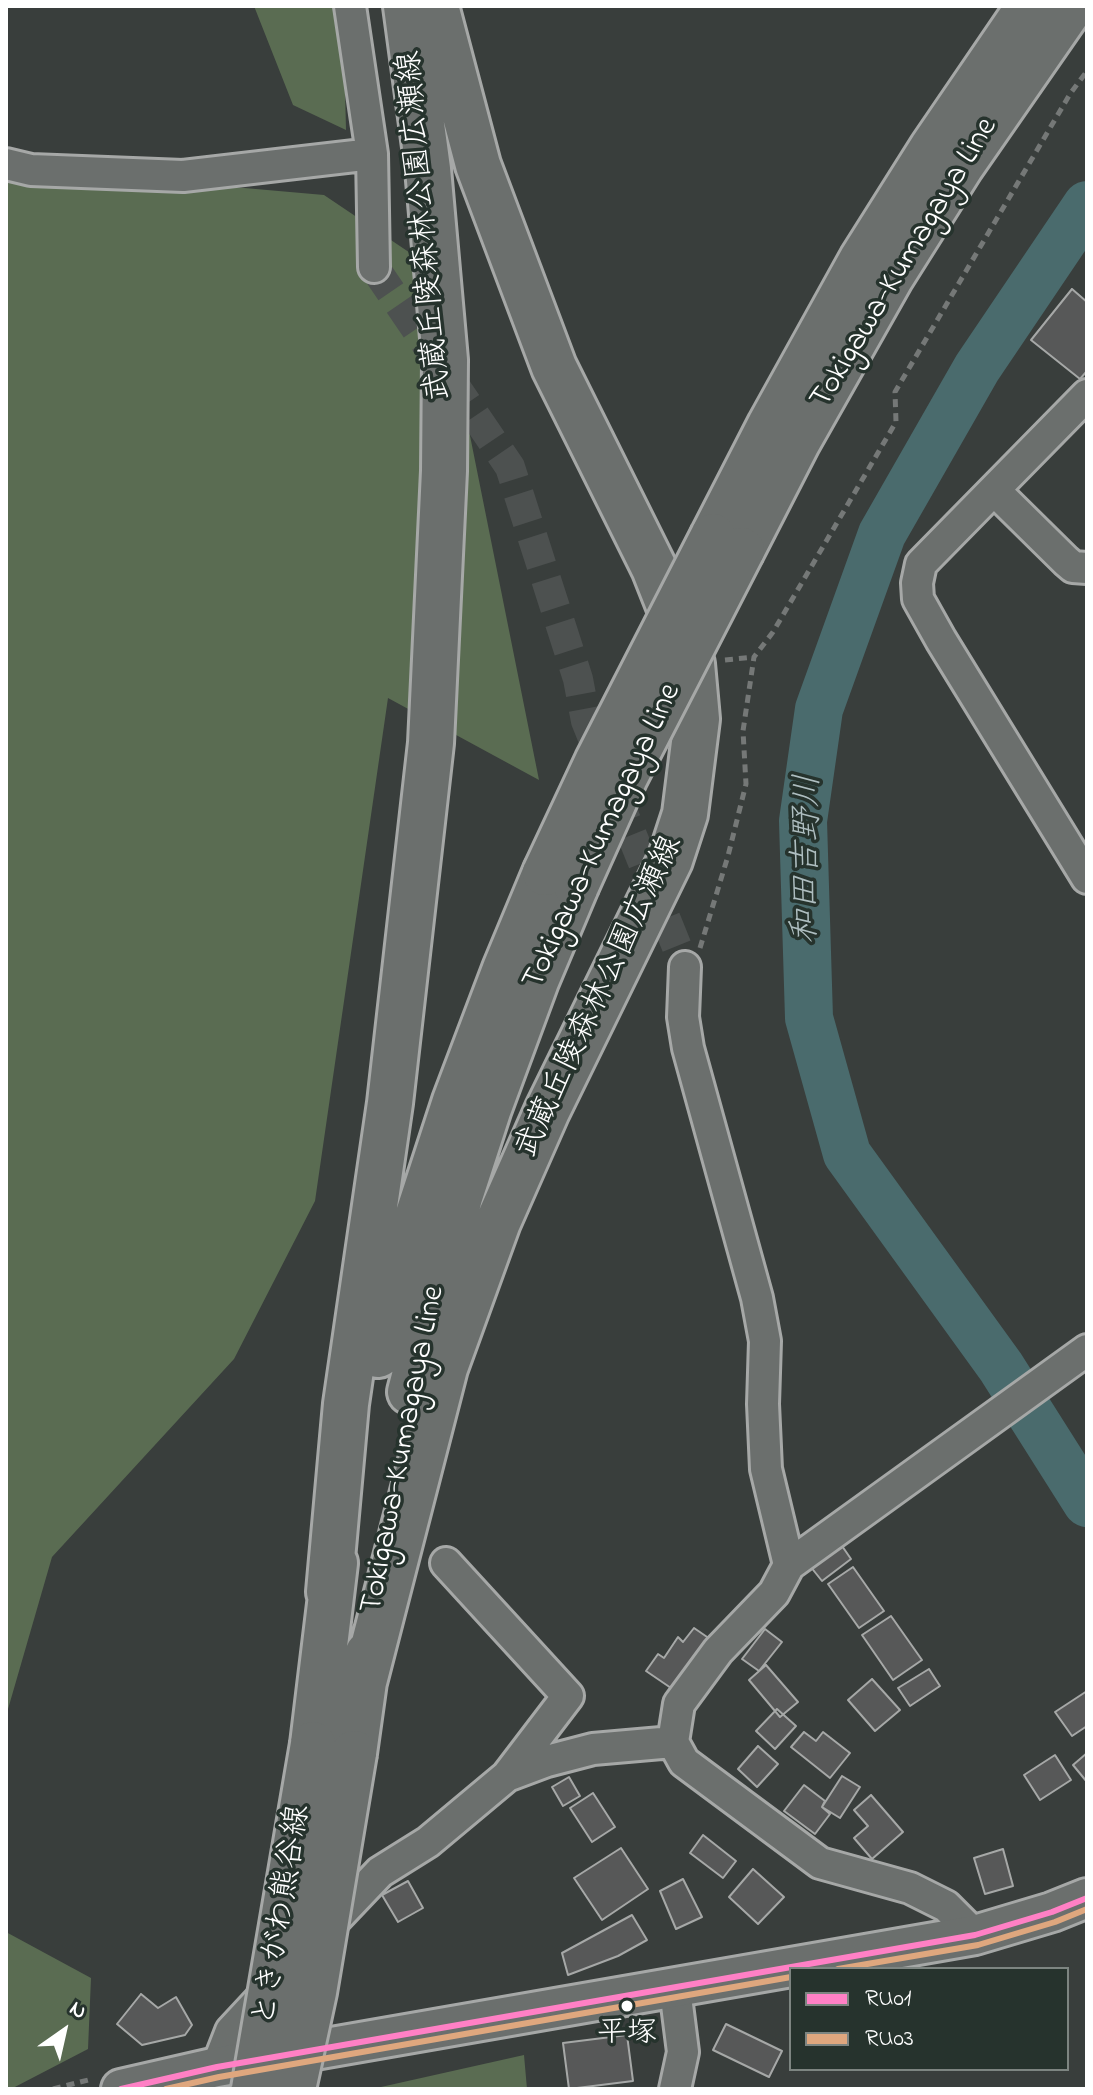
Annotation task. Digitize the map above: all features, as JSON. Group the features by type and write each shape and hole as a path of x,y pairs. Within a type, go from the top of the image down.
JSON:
{"main road":[{"name":"武蔵丘陵森林公園広瀬線","path":"329,1592 346,1404 390,1103 431,743 444,471 445,360 428,169 406,6"},
{"name":"武蔵丘陵森林公園広瀬線","path":"364,1682 445,1368 498,1222 541,1125 670,860 685,814 697,719 692,664 654,568 554,367 478,165 436,6"},
{"name":"Tokigawa-Kumagaya Line","path":"313,1744 329,1592 356,1450 384,1331 405,1254 455,1101 505,969 625,777 728,543 770,425 862,259 932,148 1029,6"},
{"name":"Tokigawa-Kumagaya Line","path":"728,543 797,443 891,277 961,166 1072,6"},
{"name":"Tokigawa-Kumagaya Line","path":"354,1753 387,1506 436,1281 489,1108 536,981 560,879"},
{"name":"ときがわ熊谷線","path":"254,2089 313,1744"},
{"name":"ときがわ熊谷線","path":"293,2089 314,1992 354,1753"}],"street":[{"path":"350,6 372,154 374,267"},
{"path":"6,164 31,170 183,176 372,154"},
{"path":"1087,395 921,564 917,583 918,599 1087,878"},
{"path":"994,490 1073,567 1087,568"},
{"path":"685,967 683,1017 688,1048 757,1298 765,1341 763,1404 766,1469 789,1565"},
{"path":"975,1935 946,1906 910,1888 820,1863 684,1762 673,1742 679,1704 718,1651 774,1593 789,1565 1087,1350"},
{"path":"217,2067 231,2031 380,1872 428,1842 507,1776 568,1696 446,1563"},
{"path":"507,1776 593,1749 673,1742"},
{"path":"797,1967 975,1935 1087,1898"},
{"path":"121,2089 217,2067 789,1968"},
{"path":"675,1989 683,2052 675,2089"}],"path":[{"path":"685,967 697,958 746,784 743,731 754,657 773,632 896,422 895,392 1070,94 1087,71"}],"green space":[{"path":"254,6 343,6 346,130 293,105"},
{"path":"6,167 324,195 437,271 539,780 388,698 315,1201 234,1359 52,1557 6,1716"},
{"path":"6,1932 91,1978 88,2049 11,2089 6,2089"},
{"path":"524,2055 527,2089 372,2089"}],"building":[{"path":"1072,289 1087,302 1087,371 1080,379 1031,340"},
{"path":"840,1543 851,1559 822,1581 810,1566"},
{"path":"853,1567 884,1611 859,1628 828,1584"},
{"path":"891,1616 922,1660 893,1680 862,1635"},
{"path":"694,1628 710,1639 671,1688 646,1671 658,1654 664,1658 678,1637 683,1642"},
{"path":"765,1629 782,1642 759,1671 742,1659"},
{"path":"766,1665 798,1702 780,1717 749,1680"},
{"path":"929,1669 940,1686 910,1706 898,1688"},
{"path":"872,1679 900,1710 875,1731 848,1700"},
{"path":"1087,1691 1087,1726 1072,1736 1055,1712"},
{"path":"777,1709 796,1726 775,1749 756,1731"},
{"path":"804,1732 816,1741 823,1732 850,1753 830,1778 791,1747"},
{"path":"758,1746 778,1764 757,1787 738,1769"},
{"path":"1087,1753 1087,1782 1073,1765"},
{"path":"1055,1755 1071,1780 1040,1800 1024,1775"},
{"path":"842,1776 860,1787 840,1818 822,1807"},
{"path":"569,1777 580,1796 563,1806 552,1787"},
{"path":"804,1785 825,1801 822,1807 830,1814 815,1834 784,1811"},
{"path":"593,1793 615,1827 592,1842 570,1808"},
{"path":"871,1795 903,1832 872,1859 854,1838 868,1826 854,1810"},
{"path":"703,1835 736,1861 723,1878 690,1853"},
{"path":"621,1848 648,1889 602,1920 574,1878"},
{"path":"1003,1849 1013,1886 985,1894 974,1858"},
{"path":"753,1869 784,1897 758,1924 729,1897"},
{"path":"683,1879 702,1917 676,1929 660,1891"},
{"path":"408,1881 423,1908 398,1922 382,1895"},
{"path":"632,1915 647,1940 618,1956 568,1975 562,1953"},
{"path":"141,1994 158,2008 176,1997 192,2025 185,2035 142,2045 117,2024"},
{"path":"726,2024 782,2051 769,2077 713,2050"},
{"path":"627,2035 633,2081 569,2089 563,2043"}],"waterway":[{"name":"和田吉野川","path":"1087,205 977,368 882,534 819,709 803,821 809,1018 847,1154 1001,1367 1087,1503"}],"tunnel":[{"path":"374,267 510,467 578,679 586,721 685,967"}],"transit line":[{"name":"RU01","path":"791,1967 975,1935 1087,1898"},
{"name":"RU03","path":"850,1967 978,1945 1087,1909"},
{"name":"RU01","path":"121,2089 217,2067 789,1967"},
{"name":"RU03","path":"166,2089 219,2077 789,1977"}],"place":[{"name":"平塚","path":"627,2006"}]}
